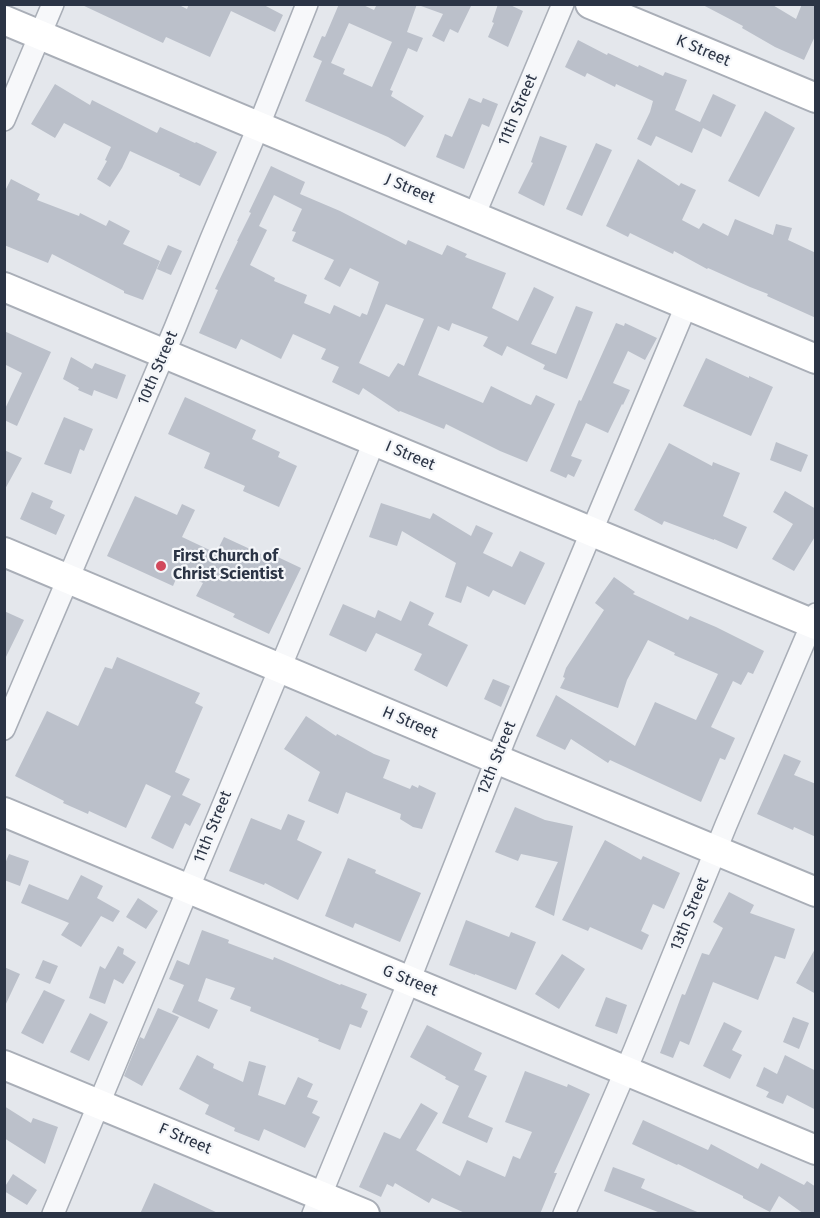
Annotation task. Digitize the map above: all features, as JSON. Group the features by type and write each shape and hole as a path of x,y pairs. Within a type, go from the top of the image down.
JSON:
{"street":[{"path":"4,120 53,4"},
{"name":"10th Street","path":"4,729 176,328 307,4"},
{"name":"11th Street","path":"474,216 563,4"},
{"name":"K Street","path":"590,4 816,98"},
{"name":"J Street","path":"4,20 816,359"},
{"name":"I Street","path":"4,287 591,532 814,621"},
{"name":"12th Street","path":"317,1205 409,981 496,759 686,306"},
{"name":"11th Street","path":"53,1214 374,441"},
{"name":"H Street","path":"4,552 816,891"},
{"name":"13th Street","path":"564,1214 715,850 814,621"},
{"name":"G Street","path":"4,812 816,1150"},
{"name":"F Street","path":"4,1065 98,1104 317,1205 364,1214"}],"building":[{"path":"80,4 177,4 187,9 189,4 262,4 283,15 275,32 231,11 210,57 166,37 163,43"},
{"path":"339,4 361,4 374,10 377,4 417,4 407,32 423,38 417,52 408,48 390,90 393,91 391,96 424,116 405,147 388,137 305,101 322,61 313,57 322,36 325,37","holes":["349,23 392,42 372,87 343,74 345,69 331,63"]},
{"path":"421,4 472,4 458,33 450,29 444,42 432,36 443,14 421,6"},
{"path":"498,4 508,4 523,11 508,47 488,37"},
{"path":"701,4 771,4 796,19 802,4 816,4 816,34 804,60 775,47 742,28 743,26"},
{"path":"578,40 638,67 639,65 663,76 665,72 687,80 675,110 700,122 713,94 736,105 721,137 703,128 692,153 656,136 651,146 637,139 653,101 616,84 615,87 587,73 585,77 565,67"},
{"path":"55,84 90,105 92,100 157,133 160,127 217,152 200,186 130,151 110,187 97,179 107,161 105,160 111,147 64,123 55,138 31,124"},
{"path":"469,98 481,103 483,98 498,104 489,127 482,124 464,169 436,157 445,134 452,137"},
{"path":"765,111 795,128 759,197 728,181"},
{"path":"540,136 567,146 544,206 518,193 533,163 531,162"},
{"path":"596,143 612,150 582,216 566,209"},
{"path":"638,159 679,186 681,183 696,190 682,220 699,229 703,223 728,236 735,219 773,235 776,224 792,228 788,240 816,253 816,318 767,296 768,294 707,269 674,251 673,254 630,233 628,237 606,226"},
{"path":"271,166 305,182 300,194 340,211 406,245 408,240 442,255 447,245 467,254 465,257 506,273 492,308 518,321 534,287 554,297 531,344 556,354 576,306 593,312 567,379 543,369 545,365 507,346 502,356 483,346 488,337 452,323 449,331 438,326 418,375 483,403 491,386 531,405 536,395 555,404 527,462 446,424 444,429 399,412 363,388 359,395 332,382 339,367 321,359 326,349 293,334 281,359 241,339 236,349 199,333 218,290 215,289 251,213 249,212","holes":["274,195 302,209 292,231 296,232 292,241 334,260 324,279 340,287 350,268 379,282 367,315 362,313 360,317 334,305 330,314 304,303 307,295 274,281 275,278 250,265 267,230 259,226","386,304 424,319 404,366 398,363 389,377 359,363"]},
{"path":"11,179 40,194 37,200 79,216 80,213 106,226 109,220 130,231 123,244 160,261 143,300 124,293 52,254 48,263 4,245 4,193"},
{"path":"168,245 182,251 171,275 157,269"},
{"path":"616,323 624,326 625,323 657,338 645,360 628,351 613,383 630,390 623,405 608,433 586,423 571,456 582,460 574,477 568,474 566,478 550,471 579,400 581,401"},
{"path":"4,331 51,352 17,426 4,420 4,411 22,373 4,364"},
{"path":"71,357 92,369 95,363 126,375 117,399 94,390 92,396 78,390 79,388 63,379"},
{"path":"706,358 773,387 751,436 683,406"},
{"path":"185,397 256,430 252,439 280,452 278,457 297,466 279,507 243,491 245,486 204,468 210,453 168,434"},
{"path":"64,417 93,429 84,451 80,449 71,474 44,464"},
{"path":"776,442 808,455 801,472 770,460"},
{"path":"669,443 712,466 713,462 740,473 723,516 747,527 737,549 664,521 662,525 634,510"},
{"path":"4,450 22,458 4,491"},
{"path":"785,491 816,509 816,535 794,571 772,559 793,524 773,512"},
{"path":"32,492 53,501 50,508 65,515 56,535 20,519"},
{"path":"135,496 177,515 182,504 195,510 182,537 216,553 224,537 263,555 265,551 301,568 269,634 233,617 235,614 196,596 203,583 179,572 173,586 107,556"},
{"path":"381,503 430,519 433,513 471,536 476,525 493,533 483,553 512,567 520,551 545,563 525,605 493,590 489,597 467,586 461,603 445,597 456,563 402,531 397,546 369,537"},
{"path":"614,577 635,592 633,594 688,620 690,616 716,627 764,651 753,674 748,672 741,685 733,681 711,727 735,738 725,760 720,758 701,802 610,760 608,763 571,739 565,750 536,736 556,695 635,746 655,702 696,720 718,674 674,655 675,653 648,640 627,680 618,708 560,688 565,678 563,677 566,668 604,610 595,603"},
{"path":"410,601 434,613 428,625 468,645 447,687 414,670 422,654 376,633 366,652 329,635 343,604 375,618 378,610 401,621"},
{"path":"4,611 24,620 4,661"},
{"path":"117,657 200,693 195,703 203,707 175,772 190,779 182,795 201,804 190,826 185,823 173,849 151,838 171,796 146,784 126,828 89,811 88,814 63,803 64,801 15,776 47,711 78,726 105,667 112,669"},
{"path":"493,679 510,686 501,707 484,699"},
{"path":"306,716 336,736 337,734 390,760 383,778 410,789 412,785 418,788 419,785 436,793 422,829 413,827 400,819 401,814 346,792 338,814 308,801 320,772 284,749"},
{"path":"784,754 801,761 794,775 816,784 816,837 794,827 793,830 757,814"},
{"path":"515,807 545,820 573,826 554,916 535,907 558,862 521,854 518,861 495,852"},
{"path":"288,814 305,821 297,840 322,852 298,900 265,883 264,885 229,871 251,818 281,830"},
{"path":"605,840 641,860 643,856 680,873 664,909 653,904 641,931 649,935 642,950 590,927 588,931 562,920"},
{"path":"9,854 29,861 20,886 4,880 4,866"},
{"path":"348,858 376,870 375,873 421,893 400,942 355,923 353,928 325,916"},
{"path":"81,875 103,886 97,898 120,911 113,922 101,916 81,947 61,935 69,923 21,903 29,884 68,900"},
{"path":"729,892 754,905 750,913 795,929 785,959 775,956 758,1000 713,982 689,1045 680,1041 673,1058 660,1053 682,994 685,995 702,953 709,955 723,928 713,922"},
{"path":"138,898 158,911 146,929 126,917"},
{"path":"466,920 509,937 511,932 536,942 516,990 449,965"},
{"path":"202,930 229,940 228,943 273,960 274,957 367,994 361,1008 368,1011 361,1028 350,1024 340,1050 250,1011 251,1007 230,999 235,988 206,978 198,1001 218,1010 209,1029 172,1012 184,985 169,979 177,960 189,965"},
{"path":"118,946 124,949 123,954 136,962 123,984 114,979 105,1004 89,998 100,966 105,969"},
{"path":"816,947 816,994 796,983"},
{"path":"562,954 585,969 559,1009 535,994"},
{"path":"43,960 58,966 50,984 35,978"},
{"path":"4,967 20,974 4,1008"},
{"path":"44,990 65,1000 43,1044 21,1033"},
{"path":"606,997 627,1005 617,1034 595,1026"},
{"path":"158,1008 179,1017 142,1086 124,1076 140,1037 144,1039"},
{"path":"90,1013 108,1022 89,1061 70,1052"},
{"path":"793,1017 809,1023 799,1049 783,1042"},
{"path":"724,1022 742,1031 732,1050 742,1055 730,1079 703,1066"},
{"path":"427,1025 482,1053 474,1070 487,1076 468,1117 493,1128 487,1143 442,1123 459,1086 410,1057"},
{"path":"197,1055 214,1064 213,1068 243,1082 249,1061 266,1066 258,1095 285,1105 298,1077 313,1084 307,1097 318,1101 312,1113 320,1117 305,1148 264,1129 259,1141 234,1131 235,1128 205,1114 209,1105 179,1089"},
{"path":"785,1055 816,1071 816,1110 787,1095 783,1104 766,1097 769,1092 756,1086 764,1067 777,1074"},
{"path":"525,1071 567,1087 568,1084 590,1094 554,1173 557,1173 540,1214 467,1214 432,1198 429,1203 395,1183 393,1187 387,1184 381,1197 359,1187 384,1132 400,1139 421,1103 438,1113 416,1150 460,1176 467,1160 505,1177 513,1156 520,1159 532,1132 505,1122"},
{"path":"4,1106 31,1123 33,1118 58,1127 45,1164 4,1138"},
{"path":"643,1120 708,1150 711,1144 758,1169 761,1163 804,1185 807,1181 816,1187 816,1214 804,1214 779,1196 770,1212 743,1196 632,1144"},
{"path":"613,1167 645,1179 641,1188 702,1214 663,1214 604,1191"},
{"path":"13,1174 37,1190 27,1205 4,1191"},
{"path":"154,1183 220,1214 140,1214"}],"place":[{"name":"First Church of Christ Scientist","path":"161,566"}]}
